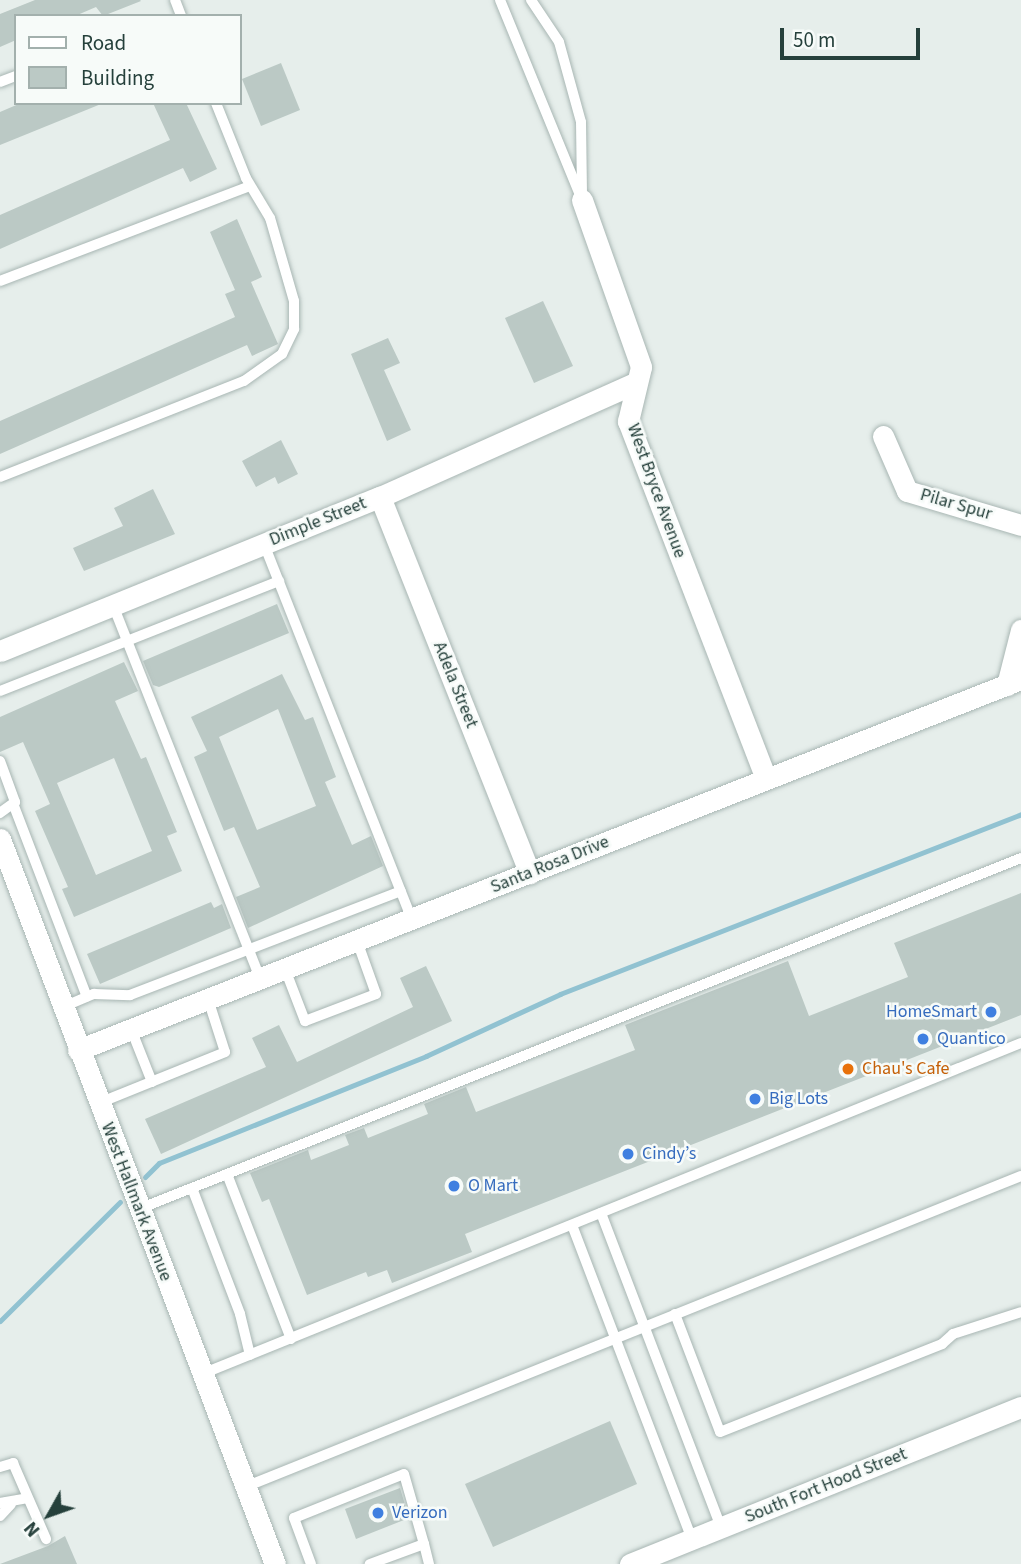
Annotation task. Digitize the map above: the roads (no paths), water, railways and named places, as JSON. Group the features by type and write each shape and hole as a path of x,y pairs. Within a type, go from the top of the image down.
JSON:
{"street":[{"name":"West Bryce Avenue","path":"582,200 640,367 633,384 628,421 766,778"},
{"name":"Dimple Street","path":"0,651 380,497 633,384"},
{"name":"Pilar Spur","path":"883,436 907,491 1021,524"},
{"name":"Adela Street","path":"380,497 530,873"},
{"path":"1014,682 1021,630"},
{"name":"Santa Rosa Drive","path":"78,1050 1014,682"},
{"name":"West Hallmark Avenue","path":"0,839 275,1564"},
{"name":"South Fort Hood Street","path":"630,1564 1021,1407"}],"lane":[{"name":"West Bryce Avenue","path":"500,0 582,200"},
{"name":"West Bryce Avenue","path":"531,0 559,42 581,122 582,200"},
{"path":"0,477 244,382 282,354 294,329 294,301 270,218 250,186 217,105"},
{"path":"0,281 250,186"},
{"path":"264,544 412,919"},
{"path":"0,691 126,639 279,581"},
{"path":"113,605 260,979"},
{"path":"0,761 14,806 87,997"},
{"path":"0,813 14,806"},
{"path":"139,1209 1021,858"},
{"path":"63,1007 87,997 130,995 401,891"},
{"path":"285,969 305,1021 376,994 357,941"},
{"path":"99,1103 225,1052 208,999"},
{"path":"131,1029 152,1082"},
{"path":"202,1374 1021,1043"},
{"path":"227,1174 291,1339"},
{"path":"245,1487 1021,1175"},
{"path":"192,1188 240,1314 250,1355"},
{"path":"601,1213 721,1527"},
{"path":"572,1225 692,1539"},
{"path":"675,1314 720,1432 942,1344 953,1334 1021,1312"},
{"path":"0,1467 13,1463 46,1538"},
{"path":"311,1564 294,1518 404,1474 429,1564"},
{"path":"0,1516 5,1504 28,1498"},
{"path":"370,1564 424,1544"}],"waterway":[{"path":"145,1177 159,1163 426,1056 560,994 1021,814"},
{"path":"0,1321 120,1202"}],"place":[{"name":"HomeSmart","path":"991,1012"},
{"name":"Quantico","path":"923,1039"},
{"name":"Chau's Cafe","path":"848,1069"},
{"name":"Big Lots","path":"755,1099"},
{"name":"Cindy’s","path":"628,1154"},
{"name":"O Mart","path":"454,1186"},
{"name":"Verizon","path":"378,1513"}]}
